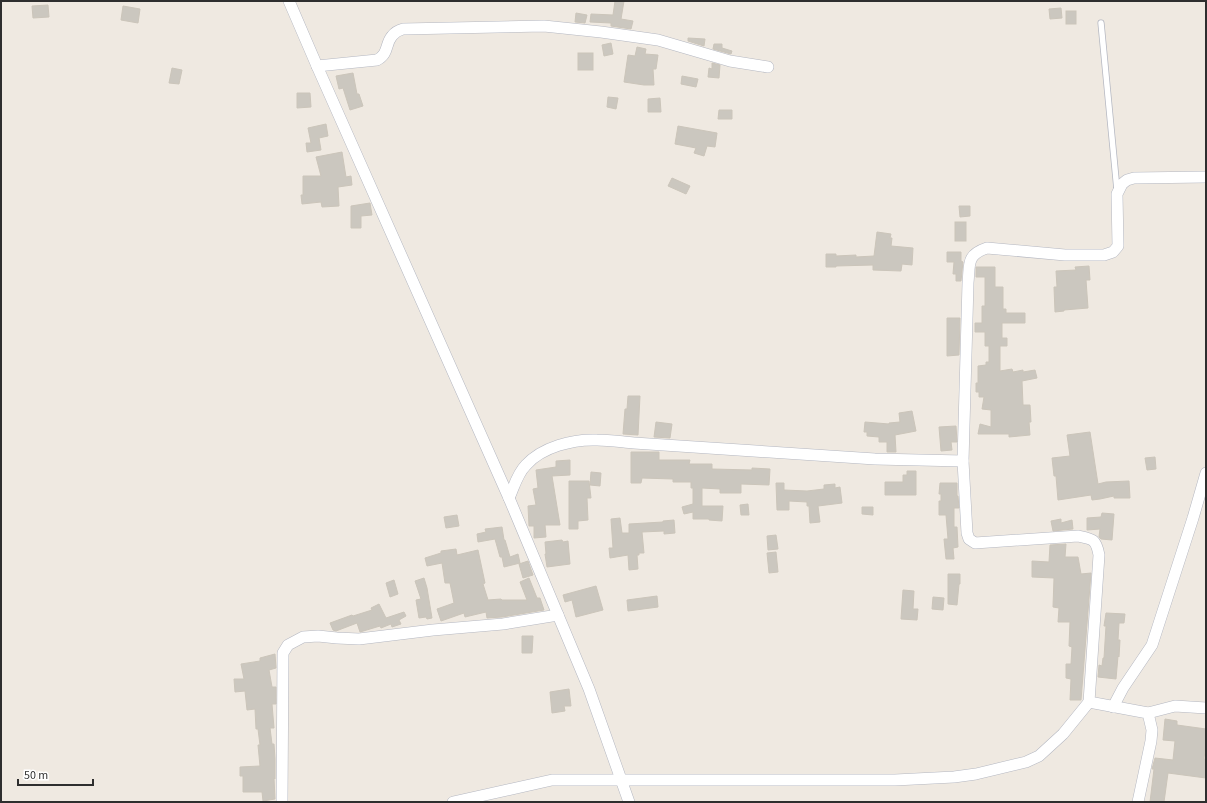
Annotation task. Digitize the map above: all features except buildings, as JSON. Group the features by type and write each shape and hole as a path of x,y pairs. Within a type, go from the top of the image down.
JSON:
{"street":[{"path":"289,1 509,498 589,690 628,802"},
{"path":"317,66 377,60 384,55 391,37 403,28 544,26 658,40 730,61 768,67"},
{"path":"453,802 552,780 931,779 976,774 1026,762 1038,756 1063,734 1090,702 1099,555 1095,541 1090,538 1078,536 975,543 969,539 967,533 963,461 968,283 970,261 973,255 987,248 1065,255 1104,255 1113,252 1118,246 1117,194 1122,184 1127,180 1134,178 1206,177"},
{"path":"509,498 524,466 546,450 570,442 596,440 875,459 963,461"},
{"path":"1112,707 1152,645 1206,473"},
{"path":"282,802 284,653 288,645 303,637 318,636 359,638 504,624 558,615"},
{"path":"1090,702 1148,713 1175,706 1206,708"},
{"path":"1138,802 1151,741 1152,730 1148,713"}],"lane":[{"path":"1101,23 1117,194"}]}
